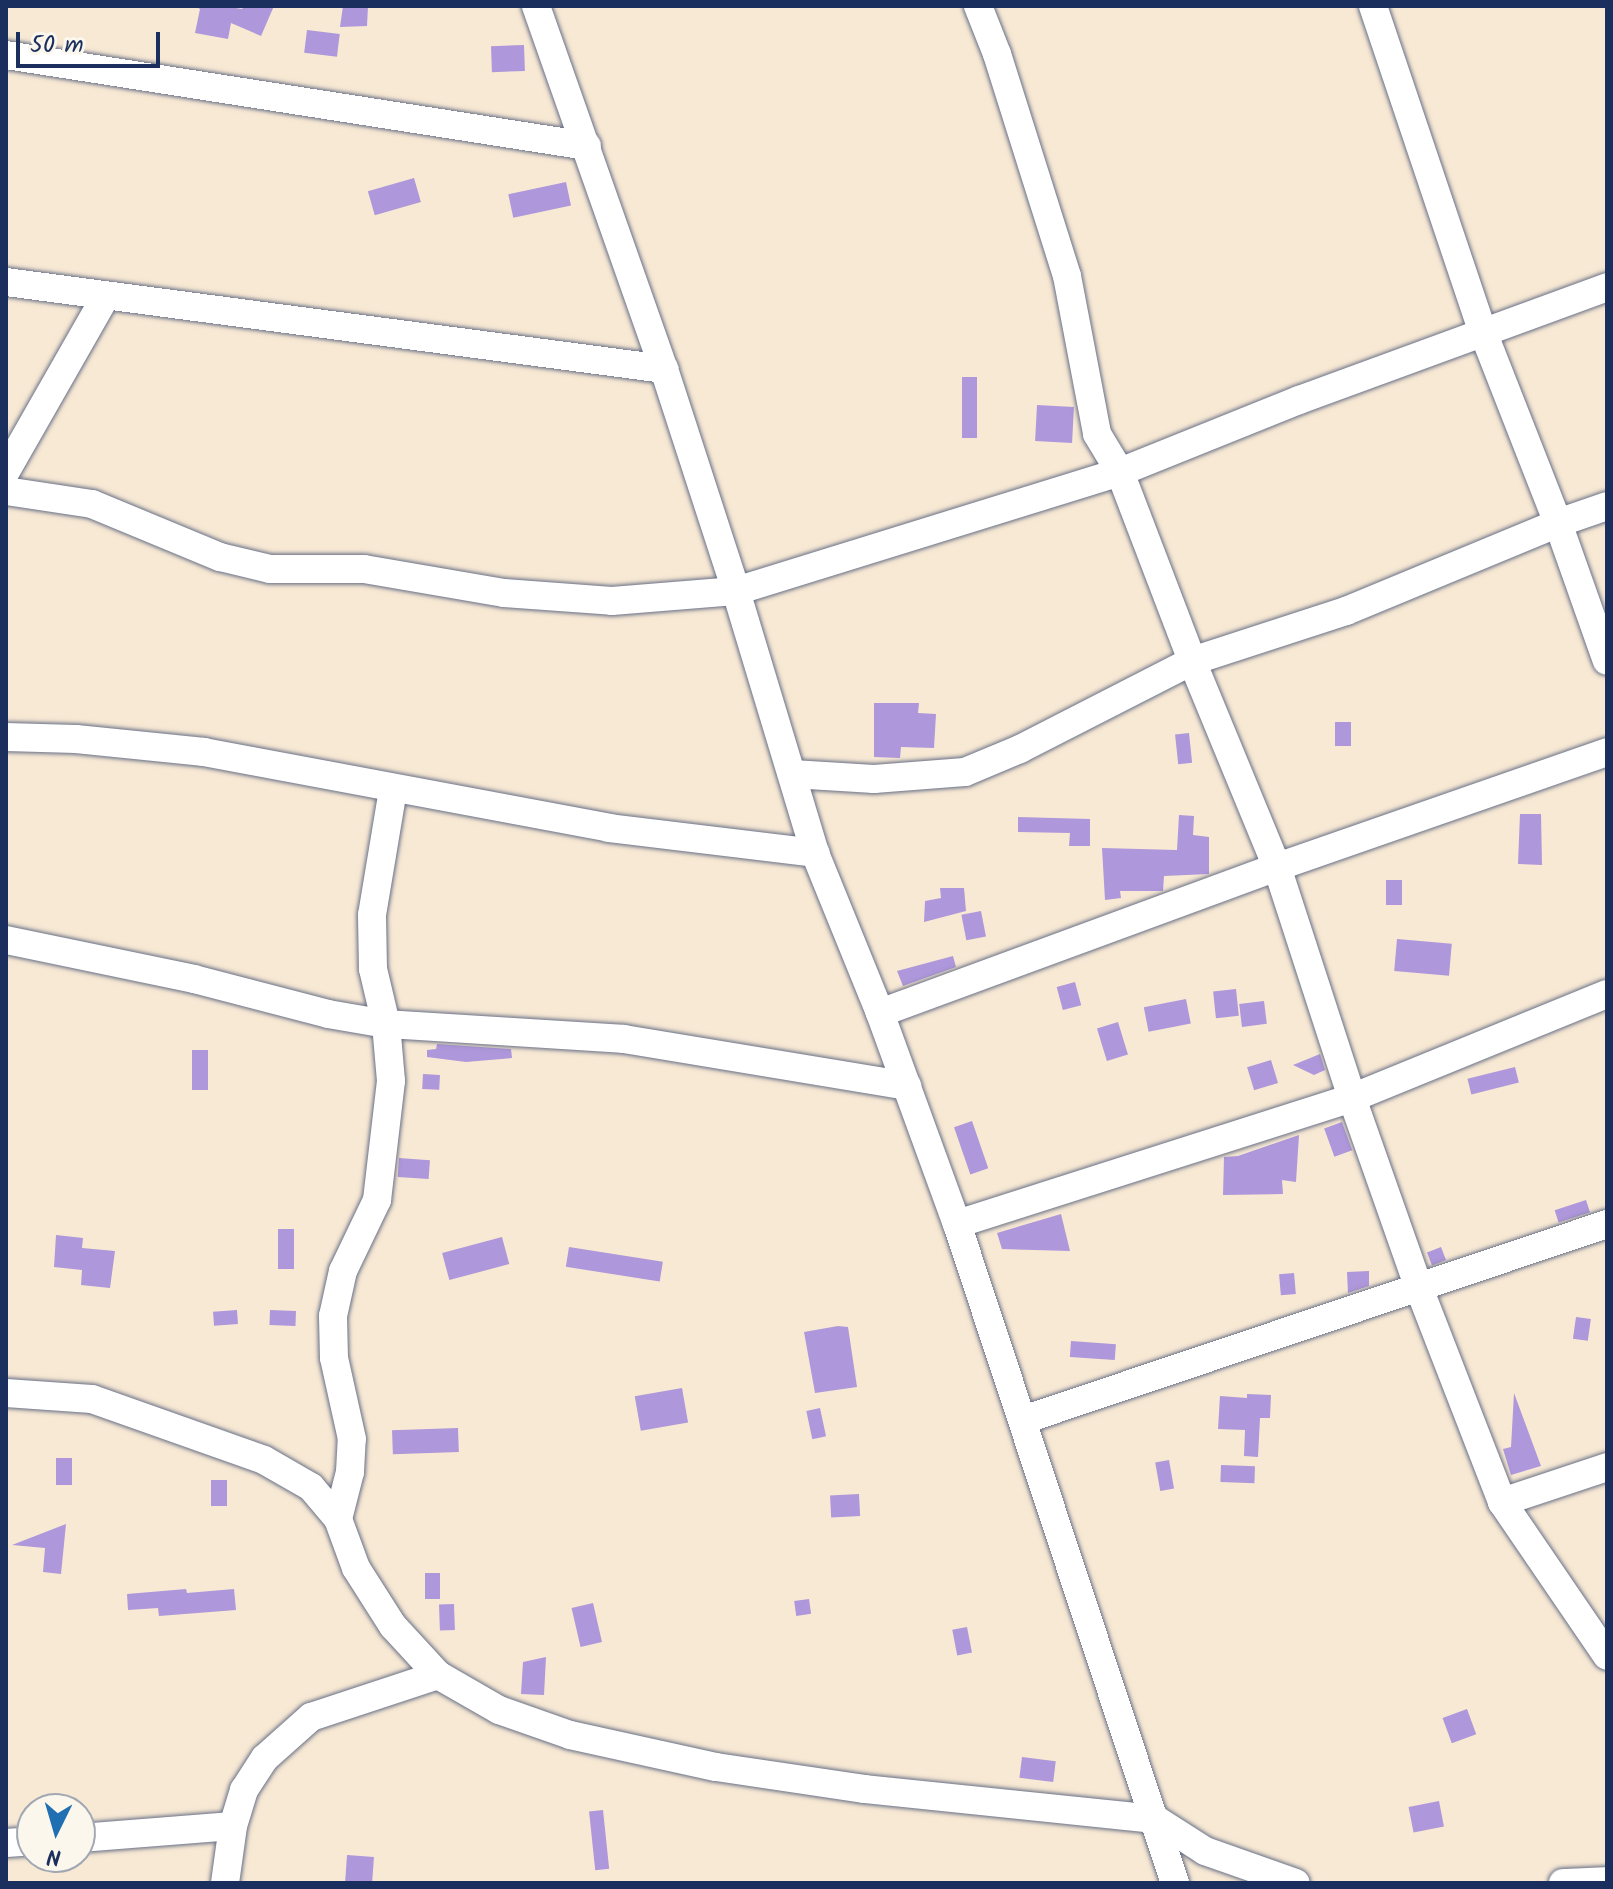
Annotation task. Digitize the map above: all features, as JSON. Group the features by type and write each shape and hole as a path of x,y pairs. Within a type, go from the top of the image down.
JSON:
{"street":[{"path":"536,6 664,369 736,591 815,853 880,1013 957,1224 1175,1883"},
{"path":"978,6 997,54 1067,276 1097,434 1120,472 1192,661 1277,867 1352,1098 1419,1288 1502,1502 1607,1656"},
{"path":"1373,6 1483,332 1558,523 1607,661"},
{"path":"6,55 587,146"},
{"path":"6,282 664,369"},
{"path":"6,491 92,504 220,557 270,569 364,569 504,593 612,601 736,591 1120,472 1299,400 1607,287"},
{"path":"6,471 106,296"},
{"path":"792,774 874,779 965,772 1020,749 1192,661 1346,611 1558,523 1607,506"},
{"path":"6,737 76,739 204,752 609,828 815,853"},
{"path":"880,1013 1277,867 1607,752"},
{"path":"338,1519 350,1472 352,1439 334,1358 333,1316 343,1271 377,1200 391,1081 386,1024 373,969 372,915 393,789"},
{"path":"6,940 194,979 328,1014 386,1024 624,1039 907,1086"},
{"path":"957,1224 1352,1098 1607,994"},
{"path":"1023,1420 1607,1224"},
{"path":"6,1393 92,1399 264,1460 311,1487 338,1519 356,1568 393,1626 438,1675 499,1710 570,1735 716,1767 865,1789 1155,1819 1205,1851 1261,1868 1296,1883"},
{"path":"1502,1502 1607,1467"},
{"path":"223,1878 244,1790 265,1758 311,1717 438,1675"},
{"path":"96,1837 233,1826"},
{"path":"1563,1883 1607,1881"}],"building":[{"path":"195,6 242,9 244,6 274,6 261,36 231,23 228,39 195,33 200,9"},
{"path":"343,6 368,6 367,26 340,27"},
{"path":"307,30 340,34 337,57 304,53"},
{"path":"524,45 525,71 492,72 491,46"},
{"path":"414,178 421,202 375,215 368,191"},
{"path":"566,182 571,205 513,218 508,194"},
{"path":"962,377 977,377 977,438 962,438"},
{"path":"1037,405 1074,407 1072,443 1035,441"},
{"path":"874,703 919,703 918,713 936,714 934,748 901,747 900,758 874,757"},
{"path":"1335,722 1351,722 1351,746 1335,746"},
{"path":"1189,733 1192,763 1178,764 1175,734"},
{"path":"1520,814 1541,814 1542,865 1518,864"},
{"path":"1179,815 1194,816 1193,835 1209,837 1209,874 1164,876 1163,891 1120,891 1121,898 1105,900 1102,848 1177,850"},
{"path":"1018,817 1090,819 1090,846 1069,846 1070,833 1018,832"},
{"path":"1386,880 1402,880 1402,905 1386,905"},
{"path":"940,888 964,888 966,911 924,922 925,901 941,898"},
{"path":"981,911 986,937 966,940 961,915"},
{"path":"1397,939 1452,944 1449,976 1394,971"},
{"path":"953,956 956,967 903,986 897,971"},
{"path":"1075,982 1081,1005 1063,1010 1057,987"},
{"path":"1236,989 1239,1016 1216,1018 1213,991"},
{"path":"1186,999 1191,1024 1149,1032 1144,1007"},
{"path":"1264,1001 1267,1024 1242,1027 1239,1004"},
{"path":"1118,1022 1128,1055 1107,1061 1097,1028"},
{"path":"437,1044 511,1049 512,1058 466,1062 427,1057 427,1050 436,1049"},
{"path":"192,1050 208,1050 208,1090 192,1090"},
{"path":"1320,1054 1325,1070 1314,1075 1293,1065"},
{"path":"1271,1060 1278,1083 1254,1090 1247,1067"},
{"path":"1515,1067 1519,1083 1471,1094 1467,1079"},
{"path":"423,1074 440,1075 439,1090 422,1089"},
{"path":"972,1121 988,1168 970,1174 954,1127"},
{"path":"1342,1122 1352,1150 1334,1157 1324,1128"},
{"path":"1299,1135 1296,1182 1282,1180 1283,1194 1223,1195 1224,1157 1238,1156"},
{"path":"399,1158 430,1160 429,1179 398,1177"},
{"path":"1586,1200 1590,1212 1559,1223 1555,1210"},
{"path":"1061,1214 1070,1251 1002,1249 997,1233"},
{"path":"278,1229 294,1229 294,1269 278,1269"},
{"path":"56,1235 83,1238 82,1248 115,1251 110,1288 81,1285 82,1270 54,1267"},
{"path":"502,1237 509,1264 449,1280 442,1253"},
{"path":"569,1247 663,1262 660,1282 566,1267"},
{"path":"1441,1247 1446,1260 1432,1265 1427,1252"},
{"path":"1369,1271 1369,1286 1348,1293 1347,1272"},
{"path":"1294,1273 1296,1294 1281,1295 1279,1274"},
{"path":"237,1310 238,1324 214,1326 213,1312"},
{"path":"270,1310 296,1311 295,1326 269,1325"},
{"path":"1576,1317 1591,1319 1588,1341 1573,1339"},
{"path":"848,1327 857,1387 815,1393 804,1332"},
{"path":"1071,1341 1116,1344 1115,1360 1070,1357"},
{"path":"682,1388 688,1422 641,1431 635,1396"},
{"path":"1514,1393 1541,1466 1511,1475 1503,1449 1511,1447"},
{"path":"1247,1394 1271,1395 1270,1418 1260,1418 1258,1457 1244,1456 1245,1430 1218,1429 1220,1396 1247,1398"},
{"path":"820,1408 826,1436 812,1439 806,1411"},
{"path":"458,1428 459,1452 393,1454 392,1430"},
{"path":"56,1458 72,1458 72,1485 56,1485"},
{"path":"1169,1460 1174,1489 1160,1491 1155,1462"},
{"path":"1221,1465 1255,1466 1254,1483 1220,1482"},
{"path":"211,1480 227,1480 227,1506 211,1506"},
{"path":"859,1494 860,1516 831,1517 830,1496"},
{"path":"66,1524 61,1574 43,1572 45,1548 12,1545"},
{"path":"425,1573 440,1573 440,1599 425,1599"},
{"path":"186,1589 187,1593 234,1589 236,1610 159,1616 158,1608 128,1610 127,1594"},
{"path":"809,1599 811,1614 796,1616 794,1601"},
{"path":"593,1603 602,1642 581,1647 572,1608"},
{"path":"454,1604 455,1630 440,1631 439,1605"},
{"path":"967,1627 972,1653 957,1655 952,1630"},
{"path":"546,1657 544,1695 521,1694 523,1662"},
{"path":"1467,1709 1476,1734 1452,1743 1443,1718"},
{"path":"1022,1757 1056,1761 1053,1782 1019,1778"},
{"path":"1439,1801 1444,1827 1414,1832 1409,1807"},
{"path":"603,1810 609,1869 595,1870 589,1811"},
{"path":"347,1855 374,1857 372,1883 345,1883"}]}
